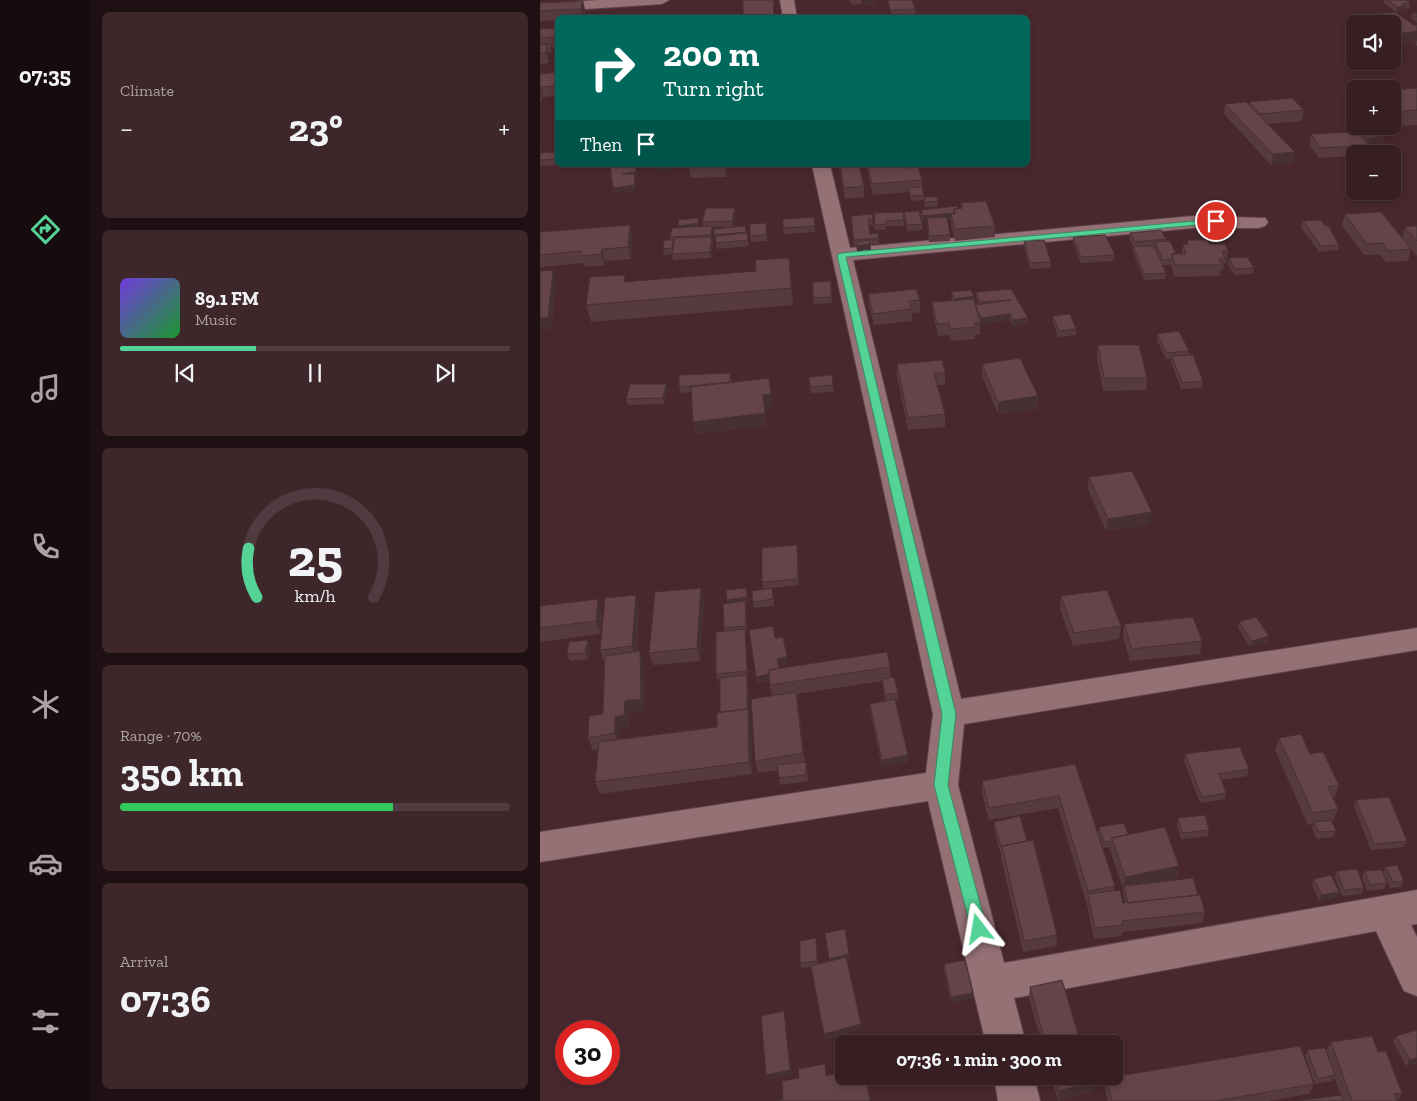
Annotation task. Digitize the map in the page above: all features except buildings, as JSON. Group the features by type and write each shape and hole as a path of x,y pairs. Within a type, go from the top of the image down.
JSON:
{"street":[{"path":"540,8 662,0"},
{"path":"787,0 790,15"},
{"path":"821,167 949,714 941,785 993,983 1004,1035"},
{"path":"841,255 1193,222 1258,222"},
{"path":"949,714 1417,639"},
{"path":"540,847 941,785"},
{"path":"993,983 1401,910 1417,978"},
{"path":"1016,1085 1019,1101"}],"route":[{"path":"979,929 941,785 949,714 841,255 1216,221"}]}
